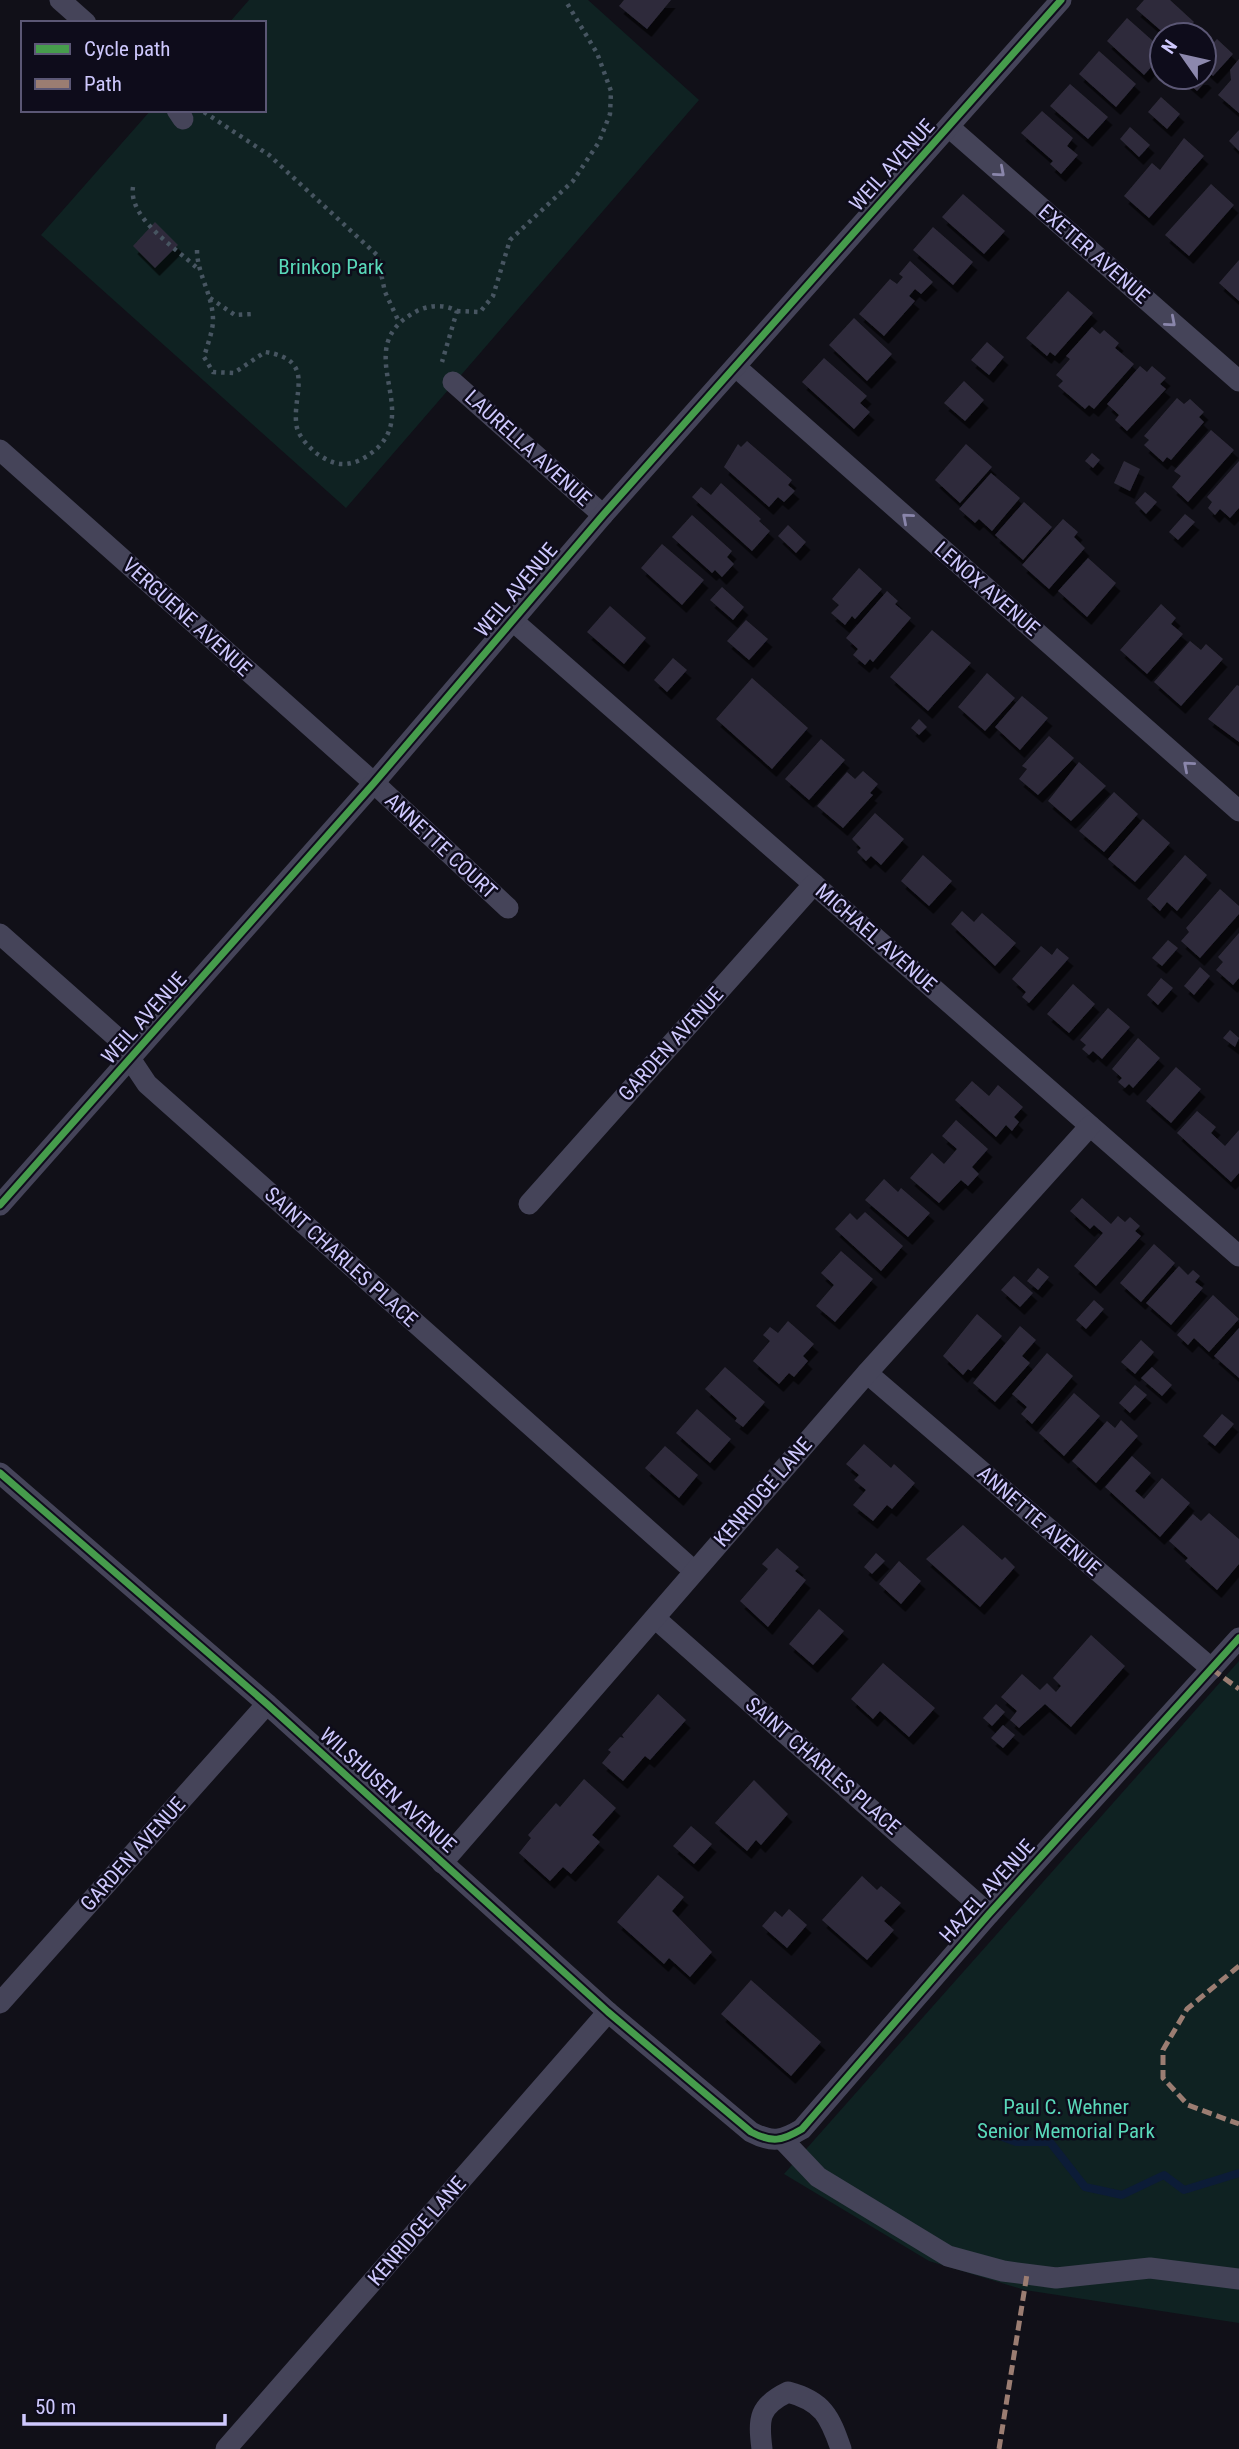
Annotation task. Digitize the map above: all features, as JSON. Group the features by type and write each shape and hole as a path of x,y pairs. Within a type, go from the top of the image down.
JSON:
{"street":[{"path":"60,0 84,21"},
{"name":"WEIL AVENUE","path":"0,1205 374,783 603,515 1061,0"},
{"name":"EXETER AVENUE","path":"949,127 1239,381"},
{"name":"LENOX AVENUE","path":"736,367 1239,811"},
{"name":"LAURELLA AVENUE","path":"453,382 603,515"},
{"name":"VERGUENE AVENUE","path":"0,450 374,783"},
{"name":"MICHAEL AVENUE","path":"513,621 1239,1256"},
{"name":"ANNETTE COURT","path":"374,783 508,908"},
{"name":"GARDEN AVENUE","path":"528,1204 814,884"},
{"name":"SAINT CHARLES PLACE","path":"0,934 115,1036 147,1084 694,1571"},
{"name":"KENRIDGE LANE","path":"442,1863 867,1373 1090,1126"},
{"name":"ANNETTE AVENUE","path":"867,1373 1212,1668"},
{"name":"WILSHUSEN AVENUE","path":"0,1473 267,1704 608,2012 751,2132 767,2140 783,2140"},
{"name":"SAINT CHARLES PLACE","path":"656,1619 989,1914"},
{"name":"HAZEL AVENUE","path":"783,2140 802,2129 989,1914 1239,1638"},
{"name":"GARDEN AVENUE","path":"0,2003 267,1704"},
{"name":"KENRIDGE LANE","path":"226,2449 608,2012"},
{"path":"783,2140 818,2177 947,2256 1003,2271 1056,2278 1150,2268 1239,2280"},
{"path":"762,2449 760,2423 763,2409 788,2392 816,2402 834,2428 841,2449"}],"path":[{"path":"197,250 197,268 209,298 213,321 204,357 213,372 234,373 265,352 280,354 295,367 300,381 297,428 306,445 324,458 341,464 360,461 379,448 393,422 393,399 383,363 386,342 399,322 433,306 457,312 480,312 493,296 510,240 573,181 599,142 610,114 611,91 597,53 565,0"},
{"path":"187,113 269,155 377,256 385,292 399,322"},
{"path":"133,187 132,197 144,219 197,268"},
{"path":"209,298 218,301 235,315 253,314"},
{"path":"453,382 440,369 457,312"}],"green space":[{"name":"Brinkop Park","path":"249,0 588,0 699,100 346,508 41,235 149,112 266,112 266,21 231,21"},
{"name":"Paul C. Wehner Senior Memorial Park","path":"1239,1661 1239,2323 1025,2290 929,2261 784,2174"}],"building":[{"path":"624,0 671,0 647,29 619,6"},
{"path":"1144,0 1170,0 1193,21 1150,21 1136,9"},
{"path":"1127,18 1148,37 1148,71 1144,75 1107,41"},
{"path":"1218,40 1233,54 1218,70"},
{"path":"1099,51 1136,84 1116,107 1079,74"},
{"path":"1239,59 1239,113 1218,95 1231,80 1230,70"},
{"path":"1070,84 1108,117 1088,139 1050,106"},
{"path":"1161,97 1180,114 1167,129 1148,112"},
{"path":"1042,111 1073,138 1067,146 1078,155 1061,174 1050,164 1053,161 1021,133"},
{"path":"1130,127 1150,145 1139,157 1120,139"},
{"path":"1239,130 1239,151 1229,141"},
{"path":"1184,138 1204,156 1149,218 1124,196 1152,163 1160,170"},
{"path":"1211,184 1234,205 1189,256 1165,235"},
{"path":"963,194 1005,231 984,254 942,217"},
{"path":"155,222 178,245 155,268 133,246"},
{"path":"933,227 973,262 953,285 913,250"},
{"path":"1239,260 1239,301 1219,283"},
{"path":"910,261 933,282 921,294 915,289 909,296 915,301 884,336 859,314 890,279 897,284 903,277 899,274"},
{"path":"1068,291 1093,313 1055,356 1050,352 1047,356 1026,338"},
{"path":"854,318 892,354 867,381 829,345"},
{"path":"1092,327 1100,334 1104,330 1119,343 1115,348 1134,364 1094,409 1089,405 1085,409 1058,386 1063,381 1056,375 1070,359 1066,356"},
{"path":"987,342 1004,357 989,375 971,360"},
{"path":"824,358 867,396 860,403 870,412 854,429 802,382"},
{"path":"1140,366 1147,372 1152,366 1166,378 1160,384 1166,389 1127,431 1115,420 1119,415 1107,404"},
{"path":"964,381 984,400 965,421 944,403"},
{"path":"1177,398 1184,404 1190,399 1204,412 1199,417 1204,422 1171,460 1167,457 1163,462 1144,445 1149,440 1144,436"},
{"path":"1211,430 1234,450 1188,502 1172,487 1181,476 1174,471"},
{"path":"747,441 792,480 788,485 795,491 784,502 778,497 769,507 724,467 738,444 741,447"},
{"path":"966,444 992,467 960,503 935,480"},
{"path":"1092,453 1100,460 1093,468 1085,461"},
{"path":"1124,461 1140,469 1130,491 1114,483"},
{"path":"1239,461 1239,508 1230,518 1220,509 1215,515 1208,508 1212,502 1207,497"},
{"path":"991,473 1020,498 992,531 979,519 975,523 959,509"},
{"path":"721,483 761,519 759,521 770,531 752,551 692,497 701,487 711,495"},
{"path":"1145,492 1157,502 1146,514 1135,503"},
{"path":"1024,502 1052,527 1023,560 995,535"},
{"path":"1185,514 1195,522 1178,540 1169,532"},
{"path":"692,515 732,551 727,557 734,564 722,577 715,570 712,573 672,537"},
{"path":"1063,519 1078,532 1074,537 1085,548 1049,589 1022,565"},
{"path":"788,525 806,542 796,553 778,536"},
{"path":"662,544 704,580 682,605 641,568"},
{"path":"1088,558 1116,583 1087,617 1058,591"},
{"path":"859,568 882,589 855,619 852,616 845,625 831,613 839,605 832,599"},
{"path":"722,587 744,607 733,620 710,600"},
{"path":"887,591 898,601 895,604 911,618 873,662 870,659 865,665 853,655 858,649 846,638"},
{"path":"1161,604 1176,618 1171,624 1183,634 1147,674 1120,650"},
{"path":"610,606 646,638 624,664 587,632"},
{"path":"746,620 768,639 749,660 727,641"},
{"path":"932,630 971,663 928,711 890,677"},
{"path":"1190,641 1201,650 1206,644 1223,659 1181,706 1154,682"},
{"path":"673,658 687,670 667,692 654,680"},
{"path":"987,673 1015,698 985,731 958,707"},
{"path":"752,678 808,728 772,769 716,719"},
{"path":"1237,685 1239,686 1239,742 1208,719"},
{"path":"1022,696 1048,718 1020,750 995,727"},
{"path":"919,719 927,727 919,735 911,728"},
{"path":"1049,736 1074,758 1038,795 1019,779 1027,769 1022,766"},
{"path":"821,739 845,760 809,800 785,779"},
{"path":"1079,762 1106,786 1071,821 1048,801"},
{"path":"863,771 878,784 870,793 873,795 843,828 817,806 847,772 855,779"},
{"path":"1114,792 1138,814 1104,852 1079,831"},
{"path":"875,813 904,839 881,865 871,856 866,861 857,852 861,848 852,839"},
{"path":"1143,819 1170,843 1135,882 1108,859"},
{"path":"923,855 952,881 929,906 901,881"},
{"path":"1185,855 1207,875 1177,911 1167,902 1160,911 1147,899"},
{"path":"1220,889 1239,906 1239,914 1200,958 1181,941 1189,932 1186,928"},
{"path":"962,911 974,922 982,913 1016,943 995,966 951,924"},
{"path":"1239,933 1239,978 1233,985 1216,970 1223,962 1218,957"},
{"path":"1168,940 1178,948 1162,966 1152,958"},
{"path":"1041,946 1052,955 1057,948 1069,958 1029,1003 1022,997 1026,992 1012,979"},
{"path":"1200,967 1210,976 1194,995 1184,986"},
{"path":"1161,978 1173,988 1158,1005 1147,995"},
{"path":"1073,984 1095,1004 1069,1033 1047,1014"},
{"path":"1108,1008 1130,1027 1102,1059 1093,1051 1089,1055 1082,1049 1086,1045 1080,1040"},
{"path":"1230,1030 1239,1038 1235,1047 1223,1038"},
{"path":"1138,1038 1160,1058 1133,1088 1129,1084 1125,1088 1118,1082 1122,1078 1112,1069"},
{"path":"1176,1067 1201,1089 1171,1123 1146,1101"},
{"path":"972,1081 989,1096 998,1085 1023,1107 1014,1117 1019,1122 1012,1131 1006,1125 996,1137 955,1100"},
{"path":"1197,1111 1216,1127 1211,1133 1225,1146 1239,1130 1239,1173 1231,1182 1177,1133"},
{"path":"956,1120 988,1149 972,1167 979,1174 968,1186 961,1180 939,1203 910,1178 932,1153 944,1164 957,1149 942,1136"},
{"path":"884,1179 898,1192 901,1188 930,1213 908,1237 865,1200"},
{"path":"1082,1198 1111,1224 1118,1216 1125,1222 1130,1217 1140,1226 1135,1231 1141,1236 1096,1286 1074,1266 1103,1233 1094,1225 1090,1229 1070,1211"},
{"path":"865,1212 903,1246 881,1271 835,1229 850,1213 857,1220"},
{"path":"1154,1244 1175,1263 1141,1302 1120,1283"},
{"path":"841,1251 873,1279 835,1322 816,1306 834,1285 821,1273"},
{"path":"1179,1266 1188,1275 1193,1270 1200,1276 1195,1282 1203,1288 1171,1325 1146,1303"},
{"path":"1038,1268 1049,1277 1038,1290 1027,1281"},
{"path":"1014,1276 1033,1293 1020,1307 1001,1290"},
{"path":"1213,1295 1239,1319 1209,1352 1194,1338 1188,1345 1177,1335"},
{"path":"1094,1300 1104,1309 1086,1329 1076,1320"},
{"path":"977,1314 1002,1336 971,1371 968,1369 963,1375 943,1356"},
{"path":"788,1321 814,1344 803,1356 808,1361 794,1377 789,1373 779,1384 753,1361 770,1341 763,1335 770,1327 778,1333"},
{"path":"1020,1326 1036,1340 1022,1356 1030,1363 995,1402 973,1383"},
{"path":"1239,1328 1239,1378 1214,1356"},
{"path":"1141,1340 1154,1352 1135,1374 1121,1362"},
{"path":"1047,1353 1073,1376 1032,1424 1021,1414 1027,1407 1012,1394"},
{"path":"725,1367 765,1402 743,1427 735,1421 737,1418 705,1389"},
{"path":"1152,1367 1172,1385 1162,1396 1141,1378"},
{"path":"1135,1385 1147,1395 1130,1413 1119,1403"},
{"path":"1074,1393 1100,1416 1064,1456 1039,1433"},
{"path":"697,1409 731,1439 710,1463 676,1433"},
{"path":"1222,1414 1234,1424 1215,1446 1203,1436"},
{"path":"1121,1420 1138,1436 1096,1483 1072,1461 1107,1421 1115,1428"},
{"path":"864,1444 891,1468 894,1464 915,1483 892,1509 887,1505 873,1521 853,1505 866,1490 854,1480 859,1475 846,1464"},
{"path":"665,1446 698,1475 679,1498 645,1468"},
{"path":"1132,1456 1151,1473 1135,1491 1144,1499 1162,1478 1190,1503 1160,1537 1105,1487"},
{"path":"1209,1513 1239,1539 1239,1564 1217,1590 1185,1561 1188,1558 1169,1541 1193,1514 1201,1521"},
{"path":"963,1525 1002,1560 1005,1557 1015,1567 980,1607 926,1559"},
{"path":"777,1548 799,1567 795,1571 806,1580 768,1627 740,1601 768,1569 762,1564"},
{"path":"876,1553 885,1561 872,1574 864,1567"},
{"path":"899,1561 921,1581 901,1604 879,1584"},
{"path":"819,1609 844,1631 813,1665 789,1644"},
{"path":"1091,1635 1125,1666 1071,1727 1045,1704 1019,1728 1010,1720 1017,1711 1001,1697 1022,1674 1040,1690 1047,1683 1056,1692 1061,1686 1053,1678"},
{"path":"883,1663 935,1708 909,1737 880,1711 873,1719 851,1699"},
{"path":"658,1694 686,1720 650,1760 645,1756 623,1781 602,1763 611,1752 608,1750 620,1737 624,1738 622,1735"},
{"path":"996,1704 1005,1712 992,1726 983,1718"},
{"path":"1003,1725 1015,1735 1003,1748 991,1738"},
{"path":"584,1779 616,1808 592,1835 600,1842 571,1874 563,1867 550,1881 519,1853 531,1838 528,1835 556,1803 560,1807"},
{"path":"754,1780 788,1814 761,1845 756,1840 747,1851 715,1823"},
{"path":"691,1826 712,1844 694,1864 673,1846"},
{"path":"658,1875 684,1897 672,1911 712,1952 690,1977 669,1958 664,1964 617,1922"},
{"path":"862,1876 877,1890 881,1886 901,1903 884,1921 894,1930 867,1960 822,1920"},
{"path":"789,1909 807,1925 787,1948 762,1926 775,1911 782,1917"},
{"path":"751,1980 821,2042 791,2076 721,2014"}],"waterway":[{"path":"981,2129 1016,2142 1050,2142 1085,2187 1122,2195 1164,2175 1184,2190 1239,2173"}],"marked path":[{"path":"1212,1669 1239,1689"},
{"path":"1239,1966 1187,2009 1163,2050 1163,2078 1188,2105 1239,2124"},
{"path":"999,2449 1027,2274"}],"cycle path":[{"path":"0,1205 374,783 603,515 1061,0"},
{"path":"0,1473 267,1704 608,2012 751,2132 771,2139 783,2138 802,2129 989,1914 1239,1638"}]}
